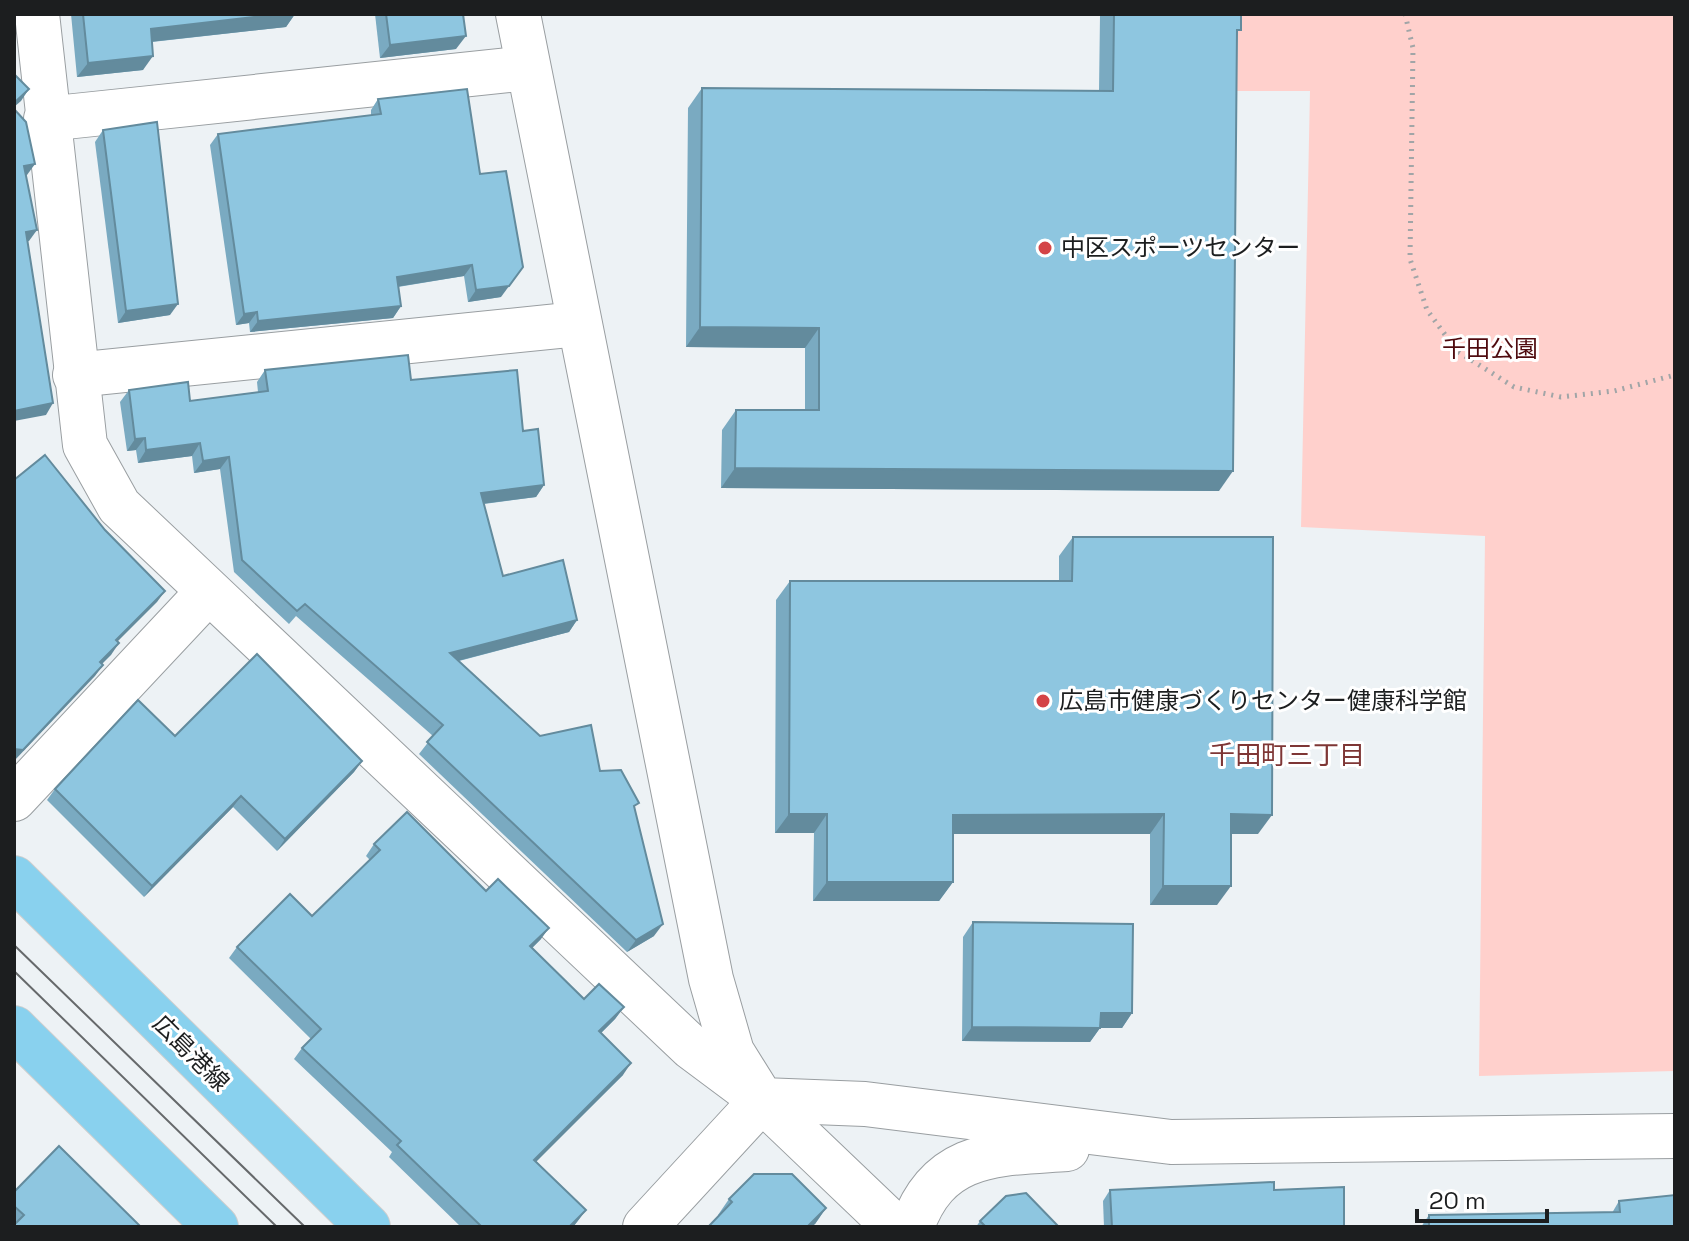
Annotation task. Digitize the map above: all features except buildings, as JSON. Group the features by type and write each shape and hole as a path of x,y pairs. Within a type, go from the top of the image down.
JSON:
{"main road":[{"name":"広島港線","path":"14,878 368,1227"},
{"path":"14,1028 216,1227"}],"street":[{"path":"37,14 46,119 85,445 119,506 691,1047 762,1100 895,1227"},
{"path":"518,14 711,979 732,1052 762,1100"},
{"path":"46,119 528,68"},
{"path":"75,375 578,324"},
{"path":"14,799 208,592"},
{"path":"762,1100 878,1106 1165,1141"},
{"path":"645,1227 762,1100"},
{"path":"912,1227 922,1199 947,1172 987,1155 1165,1141 1675,1136"}],"path":[{"path":"1405,14 1413,48 1410,259 1427,310 1457,351 1514,387 1561,397 1614,391 1675,375"}],"green space":[{"name":"千田公園","path":"1236,14 1675,14 1675,1071 1479,1076 1485,536 1301,527 1310,91 1236,91"}],"tram line":[{"path":"14,945 305,1227"},
{"path":"14,971 277,1227"}],"place":[{"name":"中区スポーツセンター","path":"1045,248"},
{"name":"広島市健康づくりセンター健康科学館","path":"1043,701"}],"district":[{"name":"千田町三丁目","path":"1287,755"}]}
